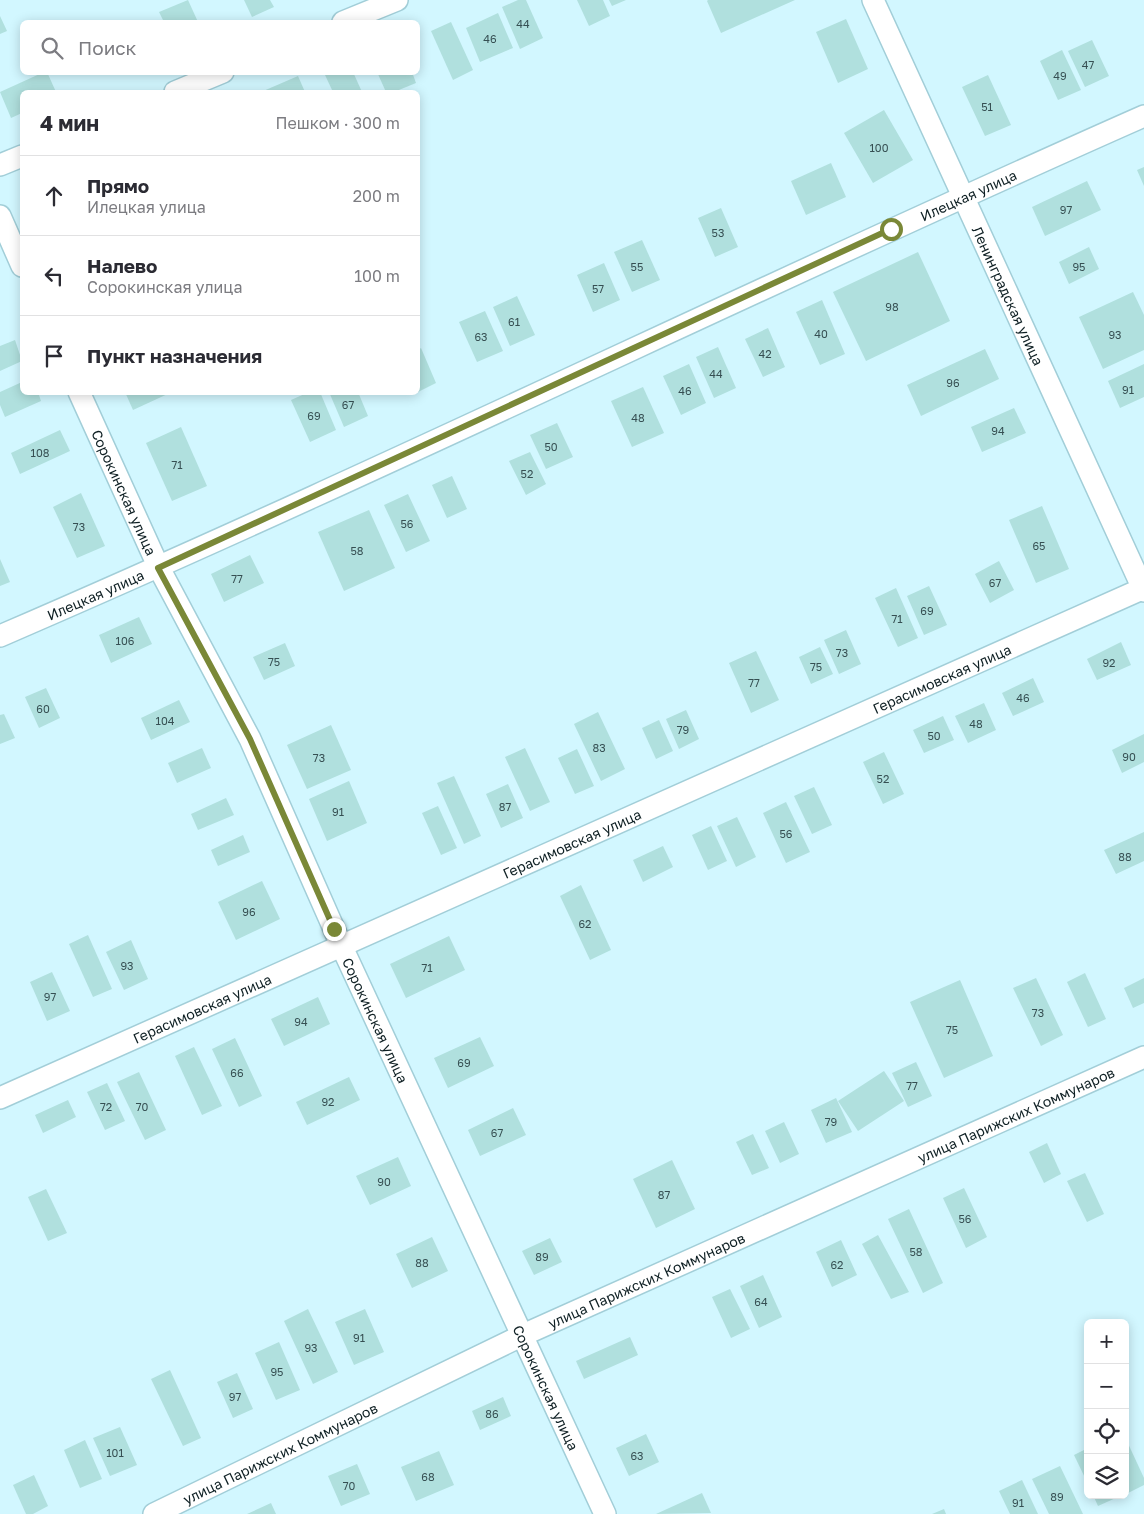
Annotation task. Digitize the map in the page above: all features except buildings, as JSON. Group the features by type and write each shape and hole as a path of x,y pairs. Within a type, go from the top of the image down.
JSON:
{"street":[{"path":"348,20 397,0"},
{"name":"Ленинградская улица","path":"873,0 1144,589"},
{"path":"179,90 215,75"},
{"name":"Илецкая улица","path":"0,636 158,568 962,196 1144,116"},
{"path":"0,165 20,157"},
{"path":"0,216 20,261"},
{"name":"Сорокинская улица","path":"81,395 158,568 250,739 342,946 606,1514"},
{"name":"Герасимовская улица","path":"0,1098 1144,589"},
{"name":"улица Парижских Коммунаров","path":"154,1514 524,1335 1144,1057"}],"route":[{"path":"334,929 250,739 158,568 891,229"}]}
